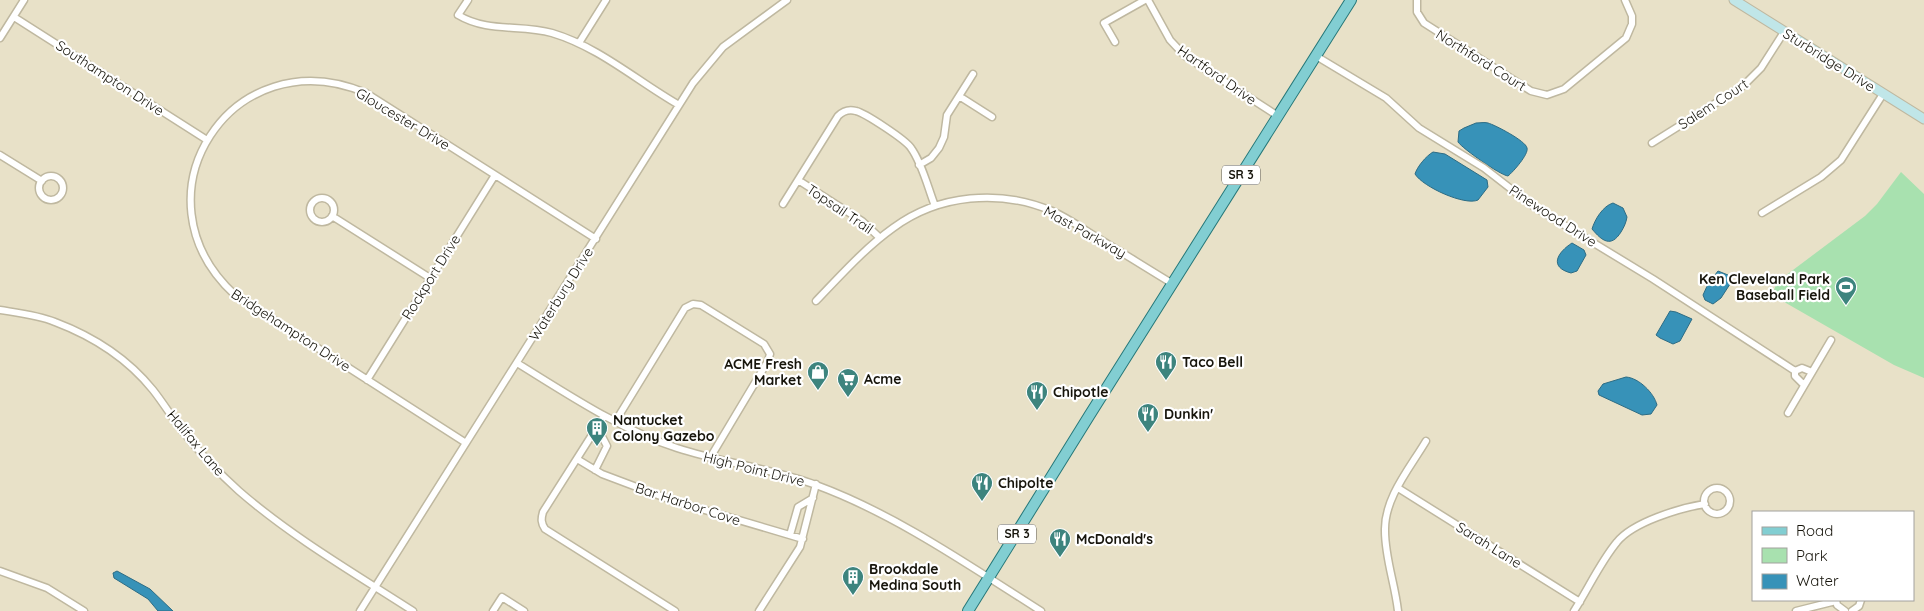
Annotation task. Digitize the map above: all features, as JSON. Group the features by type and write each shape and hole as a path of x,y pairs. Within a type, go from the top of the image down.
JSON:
{"main road":[{"name":"SR 3","path":"968,611 1351,0"}],"street":[{"path":"0,38 24,0"},
{"path":"468,0 458,15 466,20 503,28 539,30 579,43 679,105"},
{"path":"579,43 606,0"},
{"name":"Waterbury Drive","path":"360,611 701,72 723,48 787,0"},
{"path":"1115,42 1104,23 1147,0"},
{"name":"Hartford Drive","path":"1147,0 1170,40 1185,56 1278,116"},
{"name":"Northford Court","path":"1418,0 1417,12 1424,24 1532,91 1547,95 1564,89 1626,38 1632,24 1632,16 1625,0"},
{"name":"Sturbridge Drive","path":"1734,0 1924,120"},
{"name":"Southampton Drive","path":"14,16 207,140"},
{"name":"Salem Court","path":"1652,143 1743,86 1761,68 1784,32"},
{"name":"Pinewood Drive","path":"1316,56 1386,98 1419,128 1484,168 1533,206 1653,279 1795,370 1802,368 1812,372"},
{"path":"919,165 931,158 939,148 944,137 946,118 973,74"},
{"name":"Gloucester Drive","path":"207,140 225,117 250,97 263,90 292,82 323,81 352,88 366,94 596,239"},
{"path":"1762,213 1821,177 1841,160 1883,94"},
{"path":"959,96 992,117"},
{"path":"783,204 838,116 848,110 861,113 903,140 911,148 935,206"},
{"name":"Bridgehampton Drive","path":"207,140 193,176 190,206 197,242 214,274 235,296 466,443"},
{"path":"0,155 42,181"},
{"name":"Rockport Drive","path":"367,380 495,175"},
{"name":"Topsail Trail","path":"798,180 862,221 880,238"},
{"name":"Mast Parkway","path":"816,301 880,238 909,217 935,206 984,197 1005,198 1036,205 1071,221 1173,284"},
{"path":"332,216 430,278"},
{"path":"615,422 685,308 693,304 701,305 764,344 769,349 770,356 710,458"},
{"name":"Halifax Lane","path":"0,310 34,315 55,322 102,344 143,379 190,440 227,480 290,531 413,611"},
{"path":"1788,413 1831,340"},
{"name":"High Point Drive","path":"517,363 604,416 652,439 710,458 816,484 871,509 901,525 1041,611"},
{"name":"Pinewood Drive","path":"1795,370 1795,376 1804,385"},
{"path":"604,416 543,512 542,525 675,611"},
{"path":"595,470 607,446 597,427"},
{"path":"1398,611 1384,530 1388,510 1398,488 1426,441"},
{"name":"Bar Harbor Cove","path":"577,459 595,470 670,500 803,539"},
{"path":"759,611 800,547 816,484"},
{"path":"1716,487 1725,490 1730,497 1730,505 1721,513 1713,513 1705,504 1706,495 1716,487"},
{"name":"Sarah Lane","path":"1398,488 1580,602"},
{"path":"790,535 798,507 813,498"},
{"path":"1574,611 1618,541 1624,536 1647,522 1690,506 1705,504"},
{"path":"0,571 47,588 84,611"},
{"path":"493,611 502,597 524,611"},
{"path":"1796,611 1836,601 1840,608 1845,611"},
{"path":"1852,611 1859,606 1861,601"}],"green space":[{"path":"1901,172 1924,194 1924,378 1894,365 1779,299 1774,290 1777,282 1865,216 1877,204"}],"water":[{"path":"1476,123 1492,124 1521,141 1527,148 1526,154 1508,176 1482,161 1458,142 1459,131"},
{"path":"1433,152 1445,154 1487,180 1488,187 1478,200 1454,198 1435,190 1419,179 1415,174 1416,171"},
{"path":"1613,203 1623,208 1627,217 1624,227 1617,237 1614,240 1606,241 1599,237 1592,229 1600,213"},
{"path":"1572,243 1584,250 1586,255 1577,271 1571,273 1559,267 1558,259 1559,255"},
{"path":"1718,271 1728,275 1732,281 1721,298 1713,304 1705,300 1703,295 1708,284"},
{"path":"1670,311 1692,319 1680,341 1673,344 1656,335"},
{"path":"1626,377 1641,383 1653,396 1657,405 1651,414 1642,415 1599,395 1598,391 1603,384"},
{"path":"117,571 150,589 173,611 158,611 148,599 114,578 113,573"}],"place":[{"name":"Ken Cleveland Park Baseball Field","path":"1846,306"},
{"name":"Taco Bell","path":"1166,381"},
{"name":"ACME Fresh Market","path":"818,391"},
{"name":"Acme","path":"848,398"},
{"name":"Chipotle","path":"1037,411"},
{"name":"Dunkin'","path":"1148,433"},
{"name":"Nantucket Colony Gazebo","path":"597,447"},
{"name":"Chipolte","path":"982,502"},
{"name":"McDonald's","path":"1060,558"},
{"name":"Brookdale Medina South","path":"853,596"}]}
